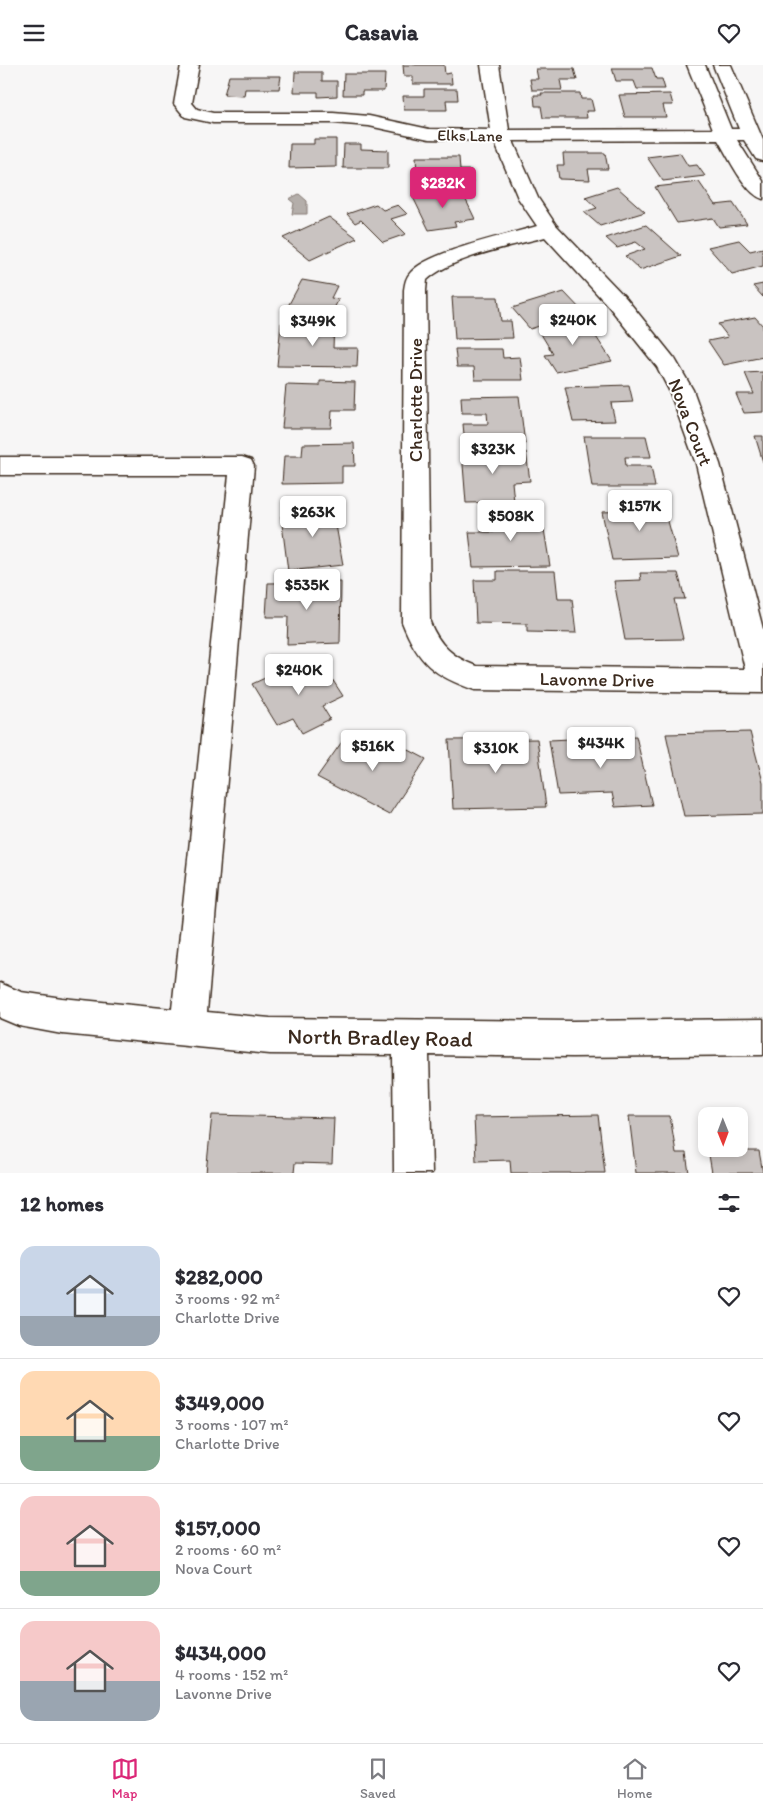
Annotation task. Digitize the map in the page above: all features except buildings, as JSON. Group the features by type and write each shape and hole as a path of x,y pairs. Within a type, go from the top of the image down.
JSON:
{"street":[{"name":"Elks Lane","path":"190,65 182,104 191,113 213,118 333,118 369,121 429,134 501,136 750,134"},
{"name":"Nova Court","path":"490,65 501,136 528,198 549,229 618,303 667,364 681,390 708,464 763,681"},
{"path":"696,65 724,134 752,180 763,193"},
{"path":"722,65 750,134 763,155"},
{"name":"Charlotte Drive","path":"437,658 423,642 416,622 415,290 418,277 428,269 448,260 549,229"},
{"path":"0,466 242,465 188,1028"},
{"name":"Lavonne Drive","path":"437,658 454,670 475,678 763,681"},
{"name":"North Bradley Road","path":"0,1001 19,1009 62,1017 270,1036 572,1039 763,1037"},
{"path":"411,1037 413,1173"}],"shaded area":[{"path":"299,194 307,201 307,214 292,214 294,203 289,199"}]}
